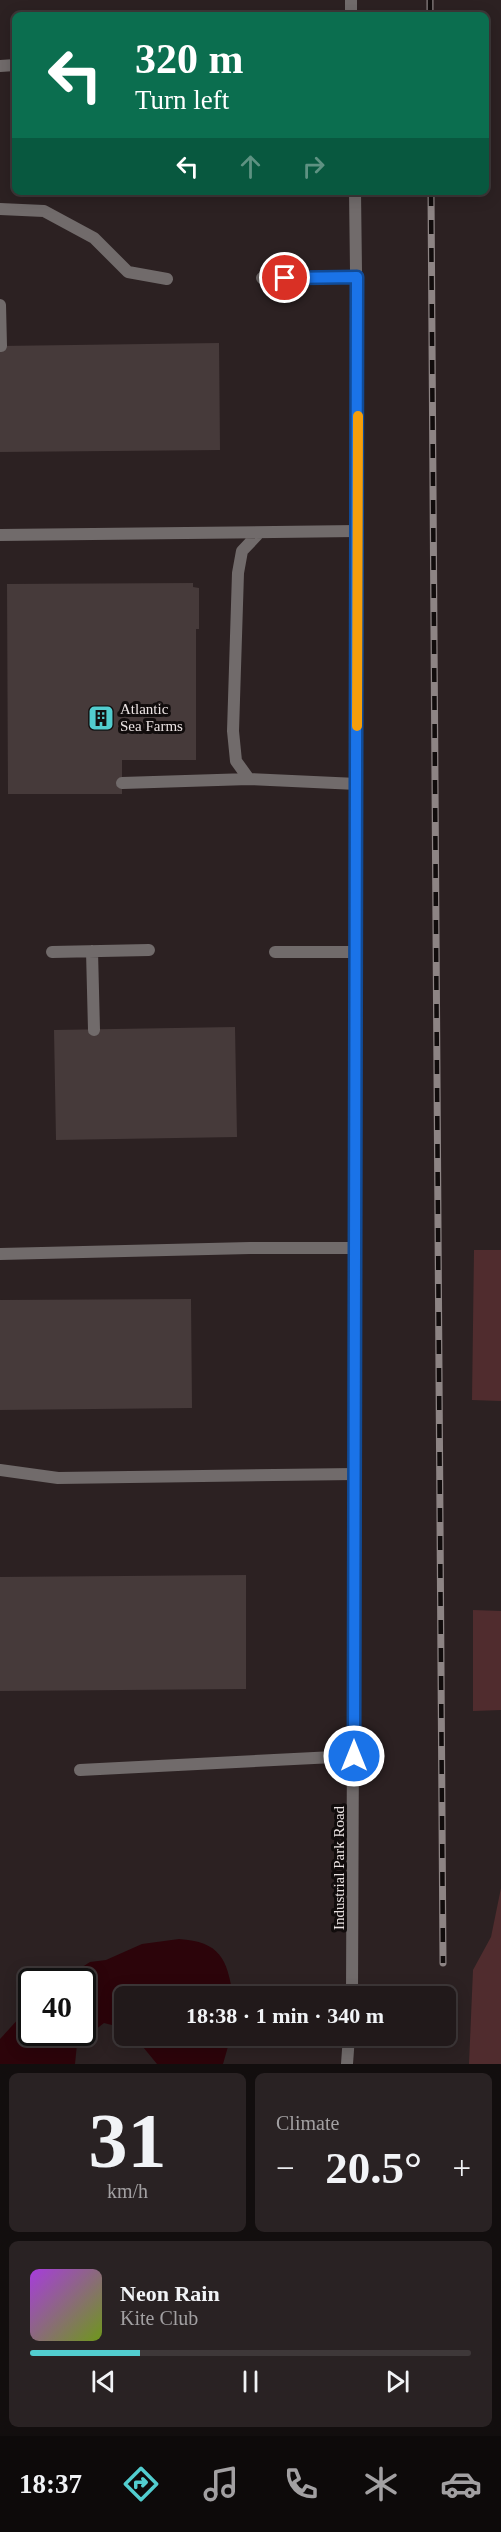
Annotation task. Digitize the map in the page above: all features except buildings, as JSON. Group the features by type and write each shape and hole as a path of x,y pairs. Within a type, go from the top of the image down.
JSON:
{"street":[{"name":"Industrial Park Road","path":"352,1986 357,784 355,195"},
{"path":"0,209 45,211 94,238 128,272 167,279"},
{"path":"262,278 357,277"},
{"path":"0,304 1,346"},
{"path":"0,535 357,531"},
{"path":"249,779 236,761 233,731 238,573 242,551 259,533"},
{"path":"122,783 249,779 357,784"},
{"path":"52,952 149,950"},
{"path":"92,951 94,1030"},
{"path":"275,952 356,952"},
{"path":"0,1254 238,1248 356,1248"},
{"path":"0,1470 58,1478 355,1474"},
{"path":"80,1770 354,1756"},
{"path":"347,2064 349,2046"}],"shaded area":[{"path":"474,1250 501,1250 501,1401 472,1400"},
{"path":"473,1610 501,1611 501,1710 473,1711"},
{"path":"501,1888 501,2064 469,2064 473,1970 491,1937"},
{"path":"179,1939 213,1948 224,1962 231,1986 114,1986 114,2026 104,2023 96,2029 96,1968 81,1968 90,1962 106,1960 142,1944"},
{"path":"18,2019 18,2046 77,2046 75,2064 0,2064 0,2039"},
{"path":"142,2046 228,2046 223,2064 157,2064"}],"railway":[{"path":"430,0 430,12"},
{"path":"431,195 443,1963"}],"slow traffic":[{"path":"357,726 358,416"}],"place":[{"name":"Atlantic Sea Farms","path":"101,718"}],"route":[{"path":"285,278 357,277 354,1756"}]}
